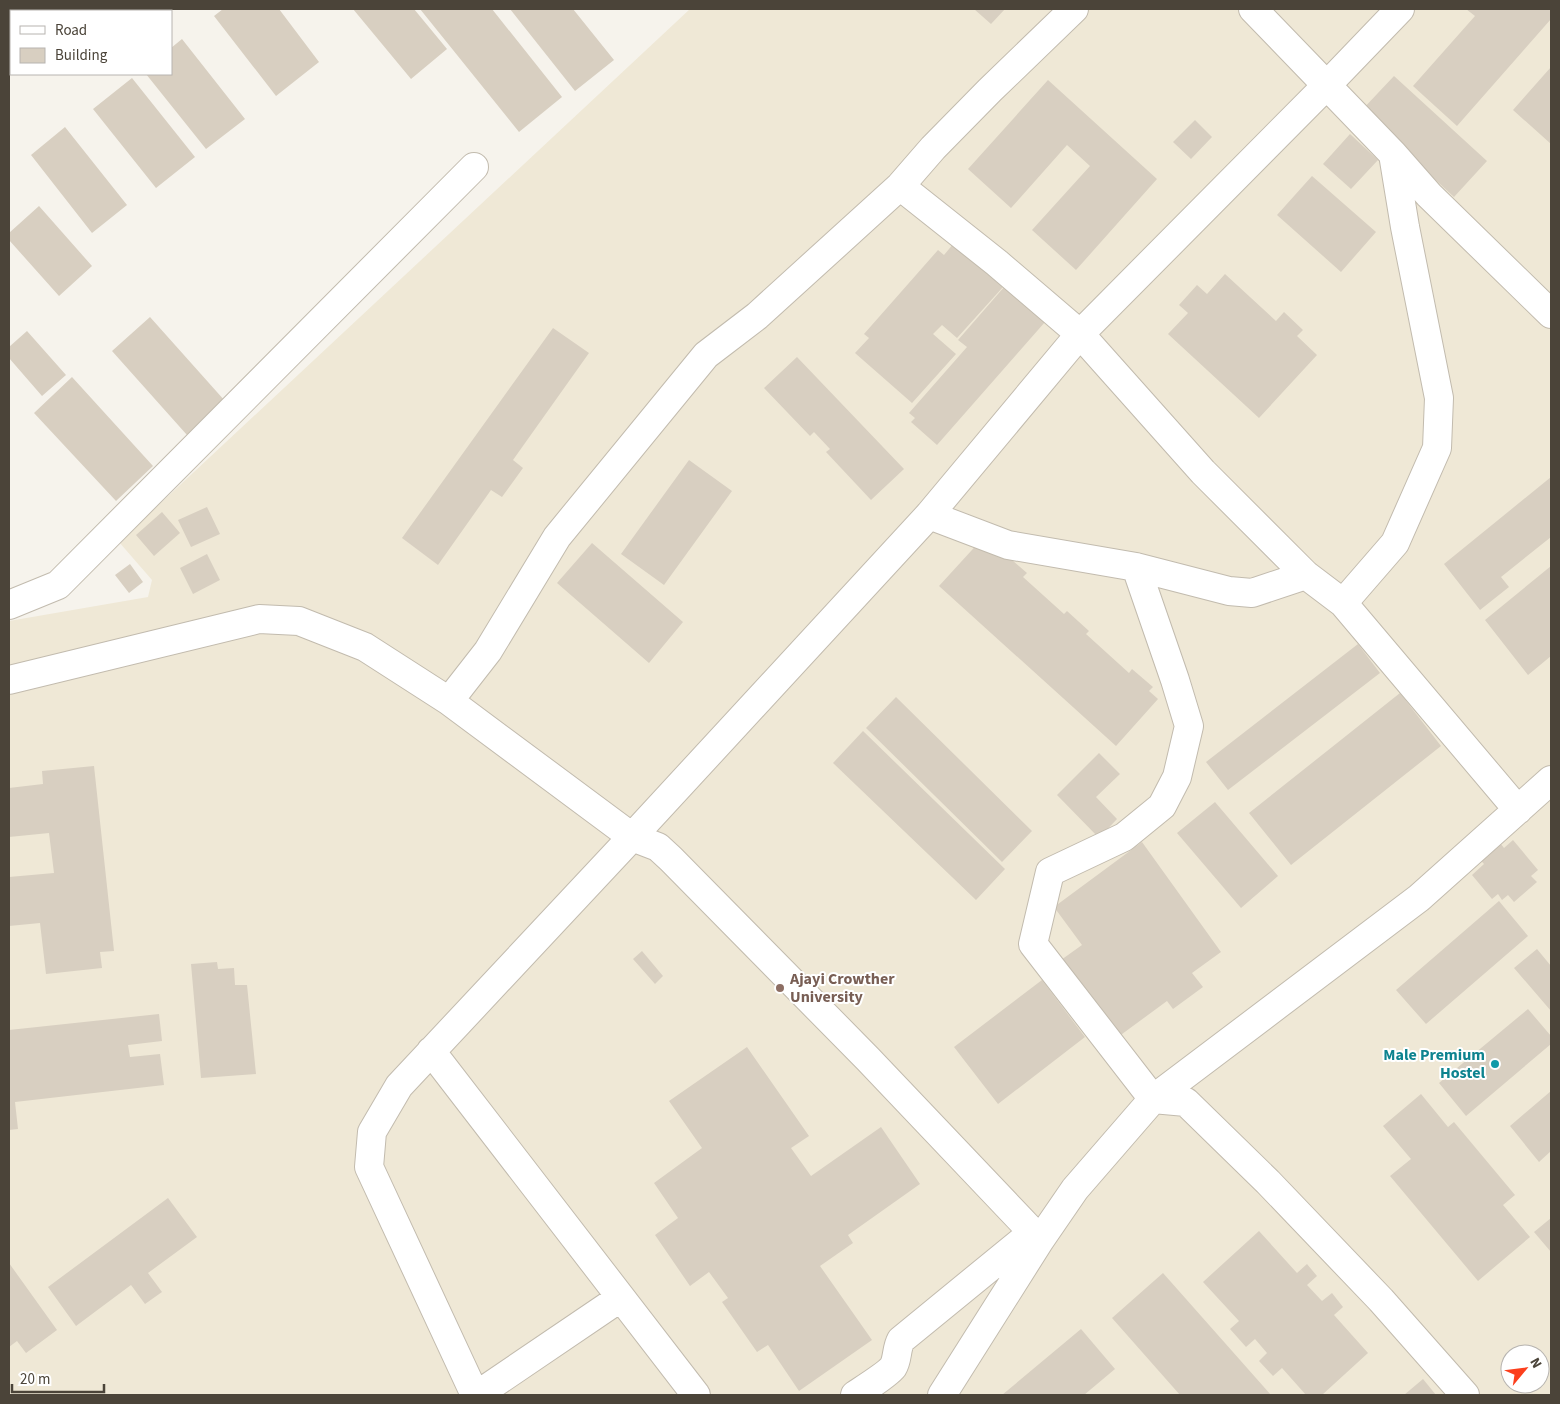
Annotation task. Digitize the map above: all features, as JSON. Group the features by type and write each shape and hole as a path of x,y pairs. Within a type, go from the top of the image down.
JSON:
{"street":[{"path":"449,701 488,651 557,537 706,355 757,316 900,186 933,148 990,90 1074,9"},
{"path":"1253,9 1430,195 1551,314"},
{"path":"620,1298 476,1395 369,1167 372,1132 399,1086 632,837 928,515 1080,334 1400,9"},
{"path":"1343,603 1395,542 1437,448 1439,398 1405,227 1393,154"},
{"path":"9,605 58,584 474,167"},
{"path":"900,186 1080,334 1203,472 1306,575 1343,603 1518,810"},
{"path":"928,515 1008,545 1136,567 1229,591 1252,593 1306,575"},
{"path":"1136,567 1189,726 1177,777 1162,806 1124,837 1050,872 1034,944 1153,1099 1186,1102 1268,1182 1381,1300 1465,1395"},
{"path":"9,680 259,619 299,621 365,647 449,701 632,837 658,847 868,1059 1037,1236"},
{"path":"942,1395 1037,1236 1153,1099 1419,898 1551,780"},
{"path":"431,1051 696,1395"},
{"path":"855,1395 893,1368 896,1361 896,1348 901,1340 1037,1236"}],"shaded area":[{"name":"Ajayi Crowther University","path":"690,9 1551,9 1551,1395 9,1395 9,621 148,597 152,580 119,542"}],"building":[{"path":"223,9 279,9 319,62 276,96 214,16"},
{"path":"353,9 414,9 447,49 411,79"},
{"path":"420,9 492,9 562,97 519,132"},
{"path":"510,9 573,9 614,60 575,91"},
{"path":"974,9 1005,9 991,24"},
{"path":"1466,9 1551,9 1551,19 1457,126 1413,86 1475,16"},
{"path":"182,39 245,119 206,149 147,75 172,75 172,47"},
{"path":"1551,67 1551,144 1513,110"},
{"path":"1394,76 1487,161 1454,197 1361,111"},
{"path":"132,78 195,157 156,188 93,109"},
{"path":"1048,80 1157,179 1076,270 1032,230 1090,166 1067,145 1011,208 968,169"},
{"path":"1195,120 1212,137 1191,159 1173,142"},
{"path":"65,127 127,205 92,233 31,155"},
{"path":"1350,134 1378,160 1351,189 1323,164"},
{"path":"1312,176 1376,232 1341,272 1277,215"},
{"path":"39,206 92,266 59,296 9,240 9,233"},
{"path":"954,243 1003,287 957,338 942,325 933,334 956,354 912,403 855,353 869,338 864,334 938,250 944,255"},
{"path":"1225,274 1276,321 1284,312 1303,330 1297,336 1317,355 1259,418 1168,334 1188,313 1179,305 1197,285 1207,294"},
{"path":"1005,286 1045,322 937,445 911,422 915,418 909,413 967,347 958,340"},
{"path":"150,317 225,401 187,435 112,351"},
{"path":"553,328 589,353 513,460 523,468 502,497 491,490 438,565 402,538"},
{"path":"27,331 66,375 42,396 9,358 9,347"},
{"path":"797,357 904,469 871,500 826,452 830,449 814,432 810,436 764,388"},
{"path":"72,377 153,466 116,501 34,413"},
{"path":"689,460 732,491 664,585 621,554"},
{"path":"1551,477 1551,537 1501,577 1509,587 1480,610 1444,564"},
{"path":"207,507 220,534 191,547 178,520"},
{"path":"162,512 180,533 154,556 136,535"},
{"path":"982,539 1005,554 1027,573 1023,577 1064,614 1067,611 1089,631 1086,634 1129,673 1132,669 1153,687 1149,691 1158,699 1116,746 939,586"},
{"path":"592,543 683,622 649,663 557,583"},
{"path":"207,554 220,580 193,594 180,568"},
{"path":"130,564 143,582 129,593 115,575"},
{"path":"1551,566 1551,656 1528,675 1485,620"},
{"path":"1358,644 1380,673 1228,790 1206,762"},
{"path":"1400,693 1441,746 1291,865 1249,813"},
{"path":"896,697 1032,831 1002,862 866,728"},
{"path":"863,731 1005,869 976,900 833,763"},
{"path":"1099,753 1120,774 1096,797 1117,819 1099,838 1057,795"},
{"path":"94,766 114,951 100,952 102,968 46,974 40,923 9,926 9,877 54,873 49,833 9,837 9,788 43,784 42,771"},
{"path":"1215,802 1278,876 1241,908 1177,833"},
{"path":"1497,839 1504,848 1513,840 1538,870 1531,876 1537,882 1514,902 1508,895 1502,900 1498,894 1492,899 1472,875 1484,864 1477,856"},
{"path":"1142,842 1221,952 1192,973 1203,987 1173,1009 1167,1001 1118,1037 1061,960 1082,945 1054,907"},
{"path":"1499,901 1528,936 1426,1024 1396,990"},
{"path":"1537,949 1551,966 1551,1011 1514,968"},
{"path":"642,951 663,976 655,984 633,959"},
{"path":"217,962 218,969 234,968 235,985 247,985 256,1074 201,1078 191,964"},
{"path":"1042,980 1085,1037 998,1104 954,1047"},
{"name":"Male Premium Hostel","path":"1528,1009 1551,1036 1551,1044 1466,1116 1439,1083"},
{"path":"159,1014 162,1041 128,1045 130,1057 160,1054 164,1085 15,1102 18,1129 9,1130 9,1030"},
{"path":"747,1047 809,1136 791,1148 811,1176 881,1127 920,1184 848,1235 853,1243 820,1266 872,1340 799,1391 768,1345 757,1352 722,1302 728,1298 709,1272 690,1286 655,1235 678,1218 654,1183 702,1148 669,1101"},
{"path":"1551,1091 1551,1151 1539,1162 1510,1126"},
{"path":"1421,1094 1448,1127 1454,1122 1515,1195 1503,1205 1530,1237 1478,1281 1390,1176 1411,1159 1383,1126"},
{"path":"168,1198 197,1237 148,1273 162,1292 145,1304 131,1285 76,1326 48,1287"},
{"path":"1551,1218 1551,1252 1534,1232"},
{"path":"1259,1231 1297,1273 1307,1264 1317,1276 1307,1285 1322,1301 1332,1293 1343,1307 1334,1315 1368,1353 1322,1395 1306,1395 1282,1368 1273,1376 1259,1361 1267,1353 1255,1339 1246,1347 1230,1329 1239,1321 1203,1282"},
{"path":"9,1263 57,1330 26,1353 17,1341 9,1347"},
{"path":"1163,1273 1271,1395 1180,1395 1112,1318"},
{"path":"1081,1329 1115,1369 1084,1395 1002,1395"},
{"path":"1423,1379 1436,1395 1404,1395"}],"place":[{"name":"Ajayi Crowther University","path":"780,988"},
{"name":"Male Premium Hostel","path":"1495,1064"}]}
